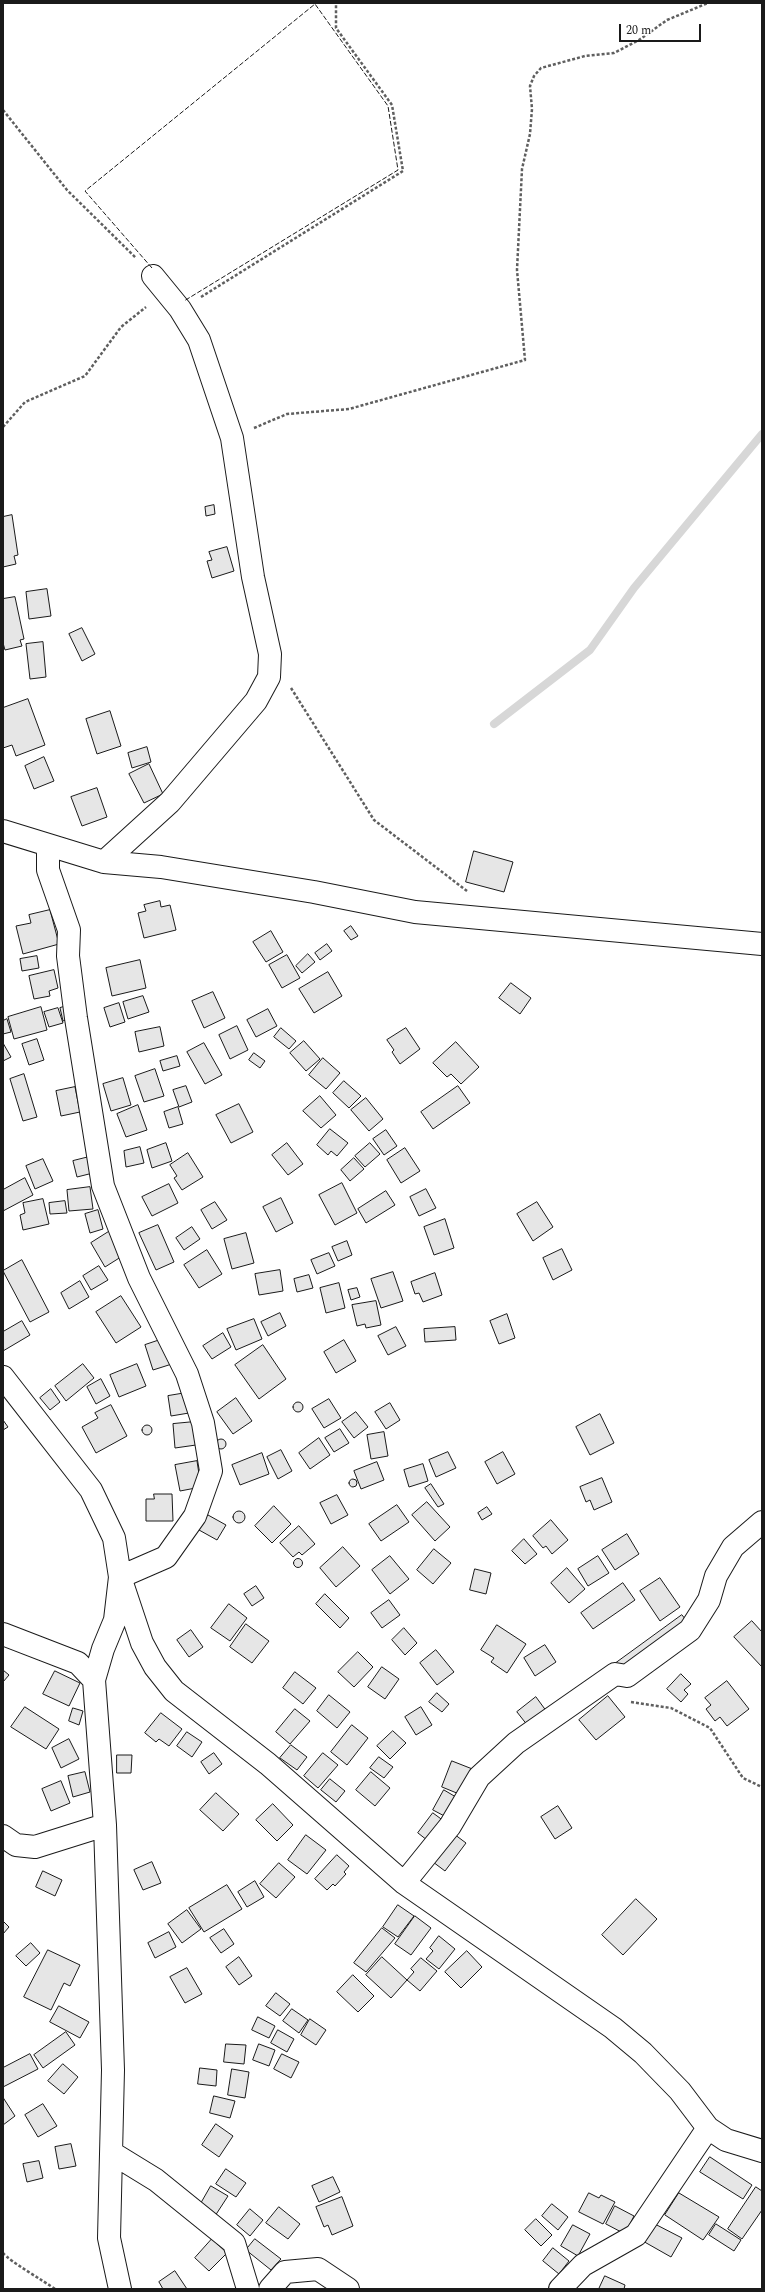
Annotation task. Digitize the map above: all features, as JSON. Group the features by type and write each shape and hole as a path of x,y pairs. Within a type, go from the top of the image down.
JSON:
{"street":[{"path":"104,862 170,802 256,701 270,677 270,654 253,577 232,438 199,340 180,309 159,284"},
{"path":"3,831 104,862 162,867 314,892 415,912 762,944"},
{"path":"55,848 48,854 48,870 69,930 68,956 76,1018 103,1186 139,1278 187,1374 203,1423 211,1471 195,1516 166,1557 120,1577"},
{"path":"3,1377 91,1490 114,1538 120,1577 142,1643 155,1667 174,1691 268,1764 404,1883 613,2028 643,2053 680,2091 708,2128 726,2140 762,2151"},
{"path":"404,1883 450,1826 478,1777 516,1743 598,1684 615,1674 628,1676 690,1630 709,1600 716,1576 733,1547 762,1522"},
{"path":"120,1577 115,1620 103,1648 94,1680 105,1825 113,2070 109,2238 120,2289"},
{"path":"3,1634 78,1663 94,1680"},
{"path":"3,1836 16,1845 35,1847 105,1825"},
{"path":"560,2289 583,2265 636,2235 708,2128"},
{"path":"112,2153 156,2180 234,2242 248,2289"},
{"path":"270,2289 285,2272 318,2269 348,2289"}],"path":[{"path":"180,309 403,171 392,105 336,28 336,3"},
{"path":"232,438 287,414 349,409 525,360 517,270 522,169 530,134 532,109 530,86 534,76 541,68 585,56 614,53 639,40 667,20 708,3"},
{"path":"3,110 68,190 159,284 121,327 85,376 25,402 3,427"},
{"path":"290,686 374,820 469,892"},
{"path":"598,1684 634,1703 671,1708 710,1728 743,1778 762,1787"},
{"path":"3,2253 7,2259 20,2265 55,2289"}],"building":[{"path":"214,505 215,514 206,516 205,507"},
{"path":"12,515 18,555 14,556 16,564 3,567 3,517"},
{"path":"227,547 234,571 212,578 207,561 212,560 209,552"},
{"path":"47,589 51,616 29,619 26,592"},
{"path":"15,597 24,639 20,640 22,646 5,650 3,643 3,599"},
{"path":"82,628 95,654 82,661 69,634"},
{"path":"43,642 46,677 30,679 26,644"},
{"path":"28,699 45,745 16,756 12,745 3,748 3,708"},
{"path":"110,711 121,746 97,754 86,719"},
{"path":"147,747 151,762 132,768 128,753"},
{"path":"44,757 54,781 34,789 25,766"},
{"path":"149,764 163,794 144,803 129,774"},
{"path":"97,788 107,817 82,826 71,797"},
{"path":"474,851 513,862 504,892 466,882"},
{"path":"160,901 161,907 170,905 176,930 144,938 138,913 146,911 144,905"},
{"path":"50,910 59,944 23,954 16,926 31,923 29,915"},
{"path":"351,926 358,936 351,940 344,931"},
{"path":"271,931 283,952 266,962 253,942"},
{"path":"327,944 332,951 320,960 315,953"},
{"path":"308,954 315,962 302,973 296,966"},
{"path":"287,955 300,978 282,988 269,965"},
{"path":"37,956 39,968 22,971 20,959"},
{"path":"140,960 146,988 112,996 106,968"},
{"path":"54,970 58,988 49,991 50,996 34,999 29,976"},
{"path":"328,972 342,996 314,1013 299,989"},
{"path":"511,983 531,998 520,1014 499,998"},
{"path":"213,992 225,1018 204,1028 192,1001"},
{"path":"143,996 149,1012 128,1019 123,1002"},
{"path":"119,1003 125,1022 110,1027 104,1008"},
{"path":"70,1005 74,1017 63,1021 60,1008"},
{"path":"41,1007 47,1030 14,1039 8,1017"},
{"path":"58,1008 63,1023 49,1027 44,1012"},
{"path":"268,1009 277,1026 256,1037 247,1020"},
{"path":"7,1019 11,1032 3,1034 3,1021"},
{"path":"237,1026 248,1050 230,1059 219,1035"},
{"path":"160,1027 164,1046 139,1052 135,1032"},
{"path":"281,1028 296,1041 289,1049 274,1037"},
{"path":"406,1028 420,1049 400,1064 392,1052 394,1050 387,1040"},
{"path":"37,1039 44,1060 29,1065 22,1044"},
{"path":"304,1041 320,1059 306,1071 290,1053"},
{"path":"456,1042 479,1067 461,1084 451,1074 447,1077 433,1063"},
{"path":"3,1043 11,1057 3,1061"},
{"path":"204,1043 222,1075 205,1084 187,1052"},
{"path":"254,1053 265,1061 260,1068 249,1060"},
{"path":"177,1056 180,1066 163,1071 160,1061"},
{"path":"323,1058 340,1073 326,1089 309,1075"},
{"path":"155,1069 164,1096 144,1102 135,1076"},
{"path":"24,1074 37,1117 23,1121 10,1079"},
{"path":"123,1078 131,1105 111,1111 103,1084"},
{"path":"344,1081 361,1096 349,1108 333,1093"},
{"path":"186,1086 192,1102 179,1107 173,1090"},
{"path":"458,1086 470,1103 433,1129 421,1112"},
{"path":"75,1087 80,1112 61,1116 56,1091"},
{"path":"320,1096 336,1115 321,1128 303,1111"},
{"path":"366,1098 383,1119 369,1131 351,1110"},
{"path":"239,1104 253,1132 231,1143 216,1115"},
{"path":"138,1105 147,1130 126,1137 117,1114"},
{"path":"178,1107 183,1124 169,1128 164,1112"},
{"path":"330,1129 348,1143 337,1156 331,1151 328,1155 317,1145"},
{"path":"386,1130 397,1146 384,1155 373,1139"},
{"path":"166,1143 172,1161 152,1168 147,1150"},
{"path":"287,1143 303,1164 288,1175 272,1155"},
{"path":"370,1143 380,1154 365,1167 355,1156"},
{"path":"140,1147 144,1163 126,1167 124,1151"},
{"path":"405,1148 420,1171 401,1183 387,1160"},
{"path":"188,1153 203,1177 182,1190 174,1178 177,1176 170,1165"},
{"path":"89,1157 93,1173 77,1177 73,1161"},
{"path":"354,1158 364,1169 350,1181 341,1170"},
{"path":"43,1159 53,1181 35,1189 26,1166"},
{"path":"25,1178 33,1195 3,1211 3,1190"},
{"path":"342,1183 357,1213 335,1225 319,1195"},
{"path":"169,1184 178,1203 152,1216 142,1197"},
{"path":"90,1187 93,1209 69,1211 67,1190"},
{"path":"426,1189 436,1208 419,1216 410,1197"},
{"path":"386,1191 395,1205 366,1223 358,1209"},
{"path":"281,1198 293,1223 276,1232 263,1207"},
{"path":"43,1199 49,1224 23,1230 20,1215 25,1213 23,1203"},
{"path":"65,1201 67,1213 50,1214 49,1203"},
{"path":"215,1202 227,1220 212,1229 201,1210"},
{"path":"537,1202 553,1227 533,1241 517,1214"},
{"path":"98,1210 103,1229 90,1233 85,1214"},
{"path":"445,1219 454,1248 434,1255 424,1227"},
{"path":"158,1225 174,1262 156,1270 139,1233"},
{"path":"192,1227 200,1239 184,1250 176,1238"},
{"path":"110,1231 124,1255 105,1267 91,1243"},
{"path":"246,1233 254,1263 232,1269 224,1239"},
{"path":"347,1241 352,1255 338,1261 332,1247"},
{"path":"562,1249 572,1270 553,1280 543,1258"},
{"path":"207,1250 222,1274 199,1288 184,1265"},
{"path":"329,1253 335,1266 317,1274 311,1260"},
{"path":"22,1260 49,1312 30,1322 3,1271"},
{"path":"99,1266 108,1280 91,1290 83,1276"},
{"path":"280,1270 283,1291 259,1295 255,1274"},
{"path":"393,1272 403,1301 381,1308 371,1279"},
{"path":"435,1273 442,1295 423,1302 419,1293 415,1294 411,1282"},
{"path":"309,1275 313,1288 297,1292 294,1279"},
{"path":"80,1281 89,1297 69,1309 61,1293"},
{"path":"339,1283 345,1308 326,1313 320,1288"},
{"path":"357,1288 360,1297 351,1300 348,1290"},
{"path":"121,1296 141,1327 116,1343 96,1312"},
{"path":"376,1301 381,1325 366,1328 365,1324 357,1326 352,1305"},
{"path":"280,1313 286,1326 268,1336 261,1322"},
{"path":"507,1314 515,1338 499,1344 490,1321"},
{"path":"254,1319 262,1339 236,1350 227,1329"},
{"path":"22,1321 30,1335 3,1351 3,1332"},
{"path":"396,1327 406,1346 388,1355 378,1336"},
{"path":"455,1327 456,1340 425,1342 424,1329"},
{"path":"223,1333 231,1347 212,1359 203,1346"},
{"path":"166,1338 175,1363 153,1370 145,1345"},
{"path":"344,1340 356,1361 336,1373 324,1352"},
{"path":"263,1345 286,1379 259,1399 235,1365"},
{"path":"83,1364 94,1378 66,1401 55,1386"},
{"path":"137,1364 146,1386 119,1397 110,1375"},
{"path":"101,1379 110,1396 96,1404 87,1387"},
{"path":"51,1389 60,1402 50,1410 40,1398"},
{"path":"186,1393 189,1413 171,1416 168,1396"},
{"path":"236,1398 252,1421 233,1434 217,1412"},
{"path":"329,1399 341,1418 324,1428 312,1409"},
{"path":"296,1402 300,1402 302,1403 302,1411 296,1412 293,1409 293,1405"},
{"path":"390,1403 400,1420 386,1429 375,1412"},
{"path":"111,1405 127,1436 96,1453 82,1427 98,1418 95,1413"},
{"path":"356,1412 368,1427 354,1438 342,1422"},
{"path":"600,1414 614,1443 590,1455 576,1427"},
{"path":"3,1420 8,1427 3,1430"},
{"path":"194,1422 196,1445 175,1448 173,1424"},
{"path":"145,1425 149,1425 151,1426 151,1434 145,1435 142,1432 142,1428"},
{"path":"340,1429 349,1443 334,1452 325,1438"},
{"path":"384,1432 388,1456 371,1459 367,1435"},
{"path":"319,1438 330,1455 310,1469 299,1453"},
{"path":"219,1439 223,1439 225,1440 225,1448 219,1449 216,1446 216,1442"},
{"path":"281,1450 292,1471 278,1479 267,1457"},
{"path":"448,1452 456,1468 436,1477 429,1460"},
{"path":"503,1452 515,1474 497,1484 485,1462"},
{"path":"262,1453 269,1474 240,1485 232,1465"},
{"path":"197,1461 201,1487 180,1491 175,1465"},
{"path":"377,1462 384,1480 361,1489 354,1471"},
{"path":"423,1464 428,1481 409,1487 404,1470"},
{"path":"602,1478 612,1502 594,1510 590,1500 586,1502 580,1487"},
{"path":"351,1479 355,1479 357,1483 355,1487 351,1487 349,1485 349,1481"},
{"path":"431,1484 444,1504 438,1507 425,1488"},
{"path":"154,1494 172,1494 173,1521 146,1521 146,1499 154,1499"},
{"path":"337,1495 348,1515 331,1524 320,1503"},
{"path":"427,1502 450,1527 435,1541 412,1515"},
{"path":"397,1505 409,1522 381,1541 369,1524"},
{"path":"274,1506 291,1524 272,1543 255,1526"},
{"path":"487,1507 492,1514 482,1520 478,1513"},
{"path":"237,1511 241,1511 245,1517 241,1523 237,1523 233,1519 233,1515"},
{"path":"208,1515 226,1525 217,1540 199,1530"},
{"path":"551,1520 568,1540 552,1554 546,1546 543,1548 533,1536"},
{"path":"299,1526 315,1544 302,1555 299,1552 293,1557 280,1543"},
{"path":"627,1534 639,1554 615,1570 602,1550"},
{"path":"524,1539 537,1554 525,1564 512,1551"},
{"path":"343,1547 360,1566 336,1587 320,1568"},
{"path":"434,1549 451,1563 433,1584 417,1570"},
{"path":"390,1556 409,1579 390,1594 372,1570"},
{"path":"598,1556 609,1573 588,1586 578,1569"},
{"path":"298,1558 303,1563 298,1568 293,1563"},
{"path":"567,1568 585,1589 569,1603 551,1583"},
{"path":"475,1569 491,1573 486,1594 470,1590"},
{"path":"660,1578 680,1607 660,1621 640,1591"},
{"path":"623,1583 635,1600 593,1629 581,1613"},
{"path":"256,1586 264,1598 252,1606 244,1594"},
{"path":"325,1594 349,1618 340,1628 316,1604"},
{"path":"389,1600 400,1615 382,1628 371,1613"},
{"path":"229,1604 247,1618 230,1641 211,1628"},
{"path":"682,1615 690,1625 625,1673 616,1663"},
{"path":"752,1621 762,1632 762,1667 734,1637"},
{"path":"246,1624 269,1641 252,1663 230,1647"},
{"path":"497,1625 526,1644 507,1673 491,1662 494,1658 481,1650"},
{"path":"404,1628 417,1643 405,1655 392,1640"},
{"path":"191,1630 203,1647 189,1657 177,1640"},
{"path":"545,1645 556,1662 535,1676 524,1658"},
{"path":"436,1650 454,1672 437,1685 420,1663"},
{"path":"358,1652 373,1667 354,1687 338,1672"},
{"path":"382,1667 399,1679 385,1699 368,1687"},
{"path":"3,1670 9,1675 3,1682"},
{"path":"55,1671 80,1683 69,1706 43,1694"},
{"path":"295,1672 316,1688 303,1704 283,1688"},
{"path":"681,1674 691,1684 684,1690 688,1694 681,1702 667,1689"},
{"path":"727,1681 749,1709 727,1726 720,1717 715,1721 706,1709 711,1705 705,1698"},
{"path":"437,1693 449,1704 442,1712 429,1702"},
{"path":"329,1695 350,1712 337,1728 317,1711"},
{"path":"608,1696 625,1717 596,1740 579,1720"},
{"path":"536,1697 547,1712 528,1726 517,1712"},
{"path":"25,1707 59,1729 46,1749 11,1727"},
{"path":"421,1707 432,1725 416,1735 405,1717"},
{"path":"73,1708 83,1711 79,1725 69,1721"},
{"path":"295,1709 310,1721 290,1744 276,1732"},
{"path":"161,1713 182,1729 169,1746 159,1739 156,1742 145,1733"},
{"path":"352,1725 368,1738 347,1765 331,1752"},
{"path":"393,1731 406,1743 390,1759 377,1746"},
{"path":"187,1732 202,1742 192,1757 177,1746"},
{"path":"69,1739 79,1759 61,1768 52,1748"},
{"path":"291,1745 307,1757 297,1770 280,1758"},
{"path":"214,1753 222,1764 209,1774 201,1762"},
{"path":"323,1753 338,1765 318,1788 304,1776"},
{"path":"117,1755 132,1755 131,1773 117,1773"},
{"path":"379,1757 393,1767 384,1778 370,1768"},
{"path":"452,1761 475,1770 464,1796 442,1787"},
{"path":"85,1772 90,1792 73,1797 68,1776"},
{"path":"371,1772 390,1788 375,1806 356,1790"},
{"path":"330,1779 345,1791 336,1802 321,1790"},
{"path":"61,1781 70,1803 51,1811 42,1789"},
{"path":"444,1790 461,1800 450,1819 433,1810"},
{"path":"216,1793 239,1814 223,1831 200,1810"},
{"path":"273,1804 293,1825 277,1841 256,1820"},
{"path":"558,1806 572,1828 555,1839 541,1817"},
{"path":"433,1813 448,1824 432,1844 418,1833"},
{"path":"450,1831 466,1843 445,1871 429,1859"},
{"path":"306,1835 326,1850 307,1874 288,1860"},
{"path":"337,1855 349,1866 344,1872 346,1874 335,1886 333,1884 327,1890 315,1879"},
{"path":"152,1862 161,1883 143,1890 134,1870"},
{"path":"279,1863 295,1877 276,1898 260,1884"},
{"path":"43,1871 62,1880 55,1896 36,1887"},
{"path":"255,1881 264,1897 247,1907 238,1892"},
{"path":"227,1885 242,1909 204,1932 189,1908"},
{"path":"636,1899 657,1919 623,1955 602,1935"},
{"path":"398,1905 414,1916 398,1937 383,1927"},
{"path":"187,1910 201,1929 182,1943 168,1924"},
{"path":"415,1916 431,1928 411,1955 395,1944"},
{"path":"3,1921 9,1927 3,1934"},
{"path":"382,1928 395,1938 366,1972 354,1963"},
{"path":"224,1929 234,1944 221,1953 210,1938"},
{"path":"169,1932 176,1947 155,1958 148,1943"},
{"path":"439,1936 455,1949 439,1969 426,1959 433,1951 430,1948"},
{"path":"31,1943 40,1953 26,1966 16,1956"},
{"path":"48,1950 80,1965 70,1986 64,1983 51,2010 24,1997"},
{"path":"467,1951 482,1967 461,1988 445,1972"},
{"path":"239,1957 252,1976 239,1985 226,1967"},
{"path":"382,1957 407,1980 391,1998 366,1975"},
{"path":"421,1958 437,1971 420,1991 407,1980 414,1972 411,1969"},
{"path":"187,1968 202,1994 185,2003 170,1977"},
{"path":"353,1975 374,1996 358,2012 337,1992"},
{"path":"276,1993 290,2004 280,2016 266,2006"},
{"path":"59,2006 89,2022 80,2038 50,2022"},
{"path":"292,2009 308,2020 299,2033 283,2021"},
{"path":"258,2017 275,2026 269,2038 252,2030"},
{"path":"310,2019 326,2030 316,2045 301,2035"},
{"path":"278,2030 294,2039 287,2052 271,2043"},
{"path":"66,2032 75,2045 43,2068 34,2055"},
{"path":"226,2044 246,2045 244,2064 224,2062"},
{"path":"259,2044 275,2050 269,2066 253,2060"},
{"path":"30,2054 38,2069 3,2087 3,2068"},
{"path":"282,2054 299,2062 291,2078 274,2069"},
{"path":"63,2064 78,2077 64,2094 48,2081"},
{"path":"200,2068 217,2070 216,2086 198,2084"},
{"path":"232,2069 249,2072 245,2098 228,2095"},
{"path":"214,2096 235,2101 230,2118 210,2113"},
{"path":"4,2099 15,2116 3,2125 3,2100"},
{"path":"43,2104 57,2126 38,2137 25,2115"},
{"path":"216,2124 233,2136 219,2157 202,2145"},
{"path":"71,2144 76,2166 59,2169 55,2147"},
{"path":"710,2157 752,2185 743,2199 700,2172"},
{"path":"39,2161 43,2178 27,2182 23,2164"},
{"path":"226,2169 246,2183 236,2197 216,2184"},
{"path":"333,2177 340,2192 319,2202 312,2186"},
{"path":"211,2186 228,2196 215,2216 199,2207"},
{"path":"756,2187 762,2191 762,2210 742,2239 728,2229"},
{"path":"589,2193 599,2198 601,2195 615,2202 603,2224 579,2212"},
{"path":"679,2193 719,2217 703,2240 665,2215"},
{"path":"342,2197 353,2226 332,2235 328,2225 324,2227 316,2207"},
{"path":"552,2204 568,2217 558,2230 542,2216"},
{"path":"615,2206 634,2216 625,2234 606,2224"},
{"path":"279,2207 300,2224 288,2239 266,2223"},
{"path":"250,2209 263,2220 250,2236 237,2225"},
{"path":"536,2219 552,2235 541,2246 525,2230"},
{"path":"651,2222 682,2238 671,2257 641,2240"},
{"path":"716,2224 741,2240 734,2251 709,2235"},
{"path":"573,2225 590,2234 578,2256 561,2246"},
{"path":"212,2239 227,2253 209,2271 195,2258"},
{"path":"255,2239 281,2259 271,2270 246,2250"},
{"path":"553,2248 569,2261 559,2274 543,2261"},
{"path":"175,2271 187,2289 163,2289 159,2282"},
{"path":"605,2276 625,2285 624,2289 599,2289"}],"waterway":[{"path":"494,724 590,650 634,588 762,434"}],"fence":[{"path":"152,268 85,191 315,4 388,106 398,170 184,301"}]}
